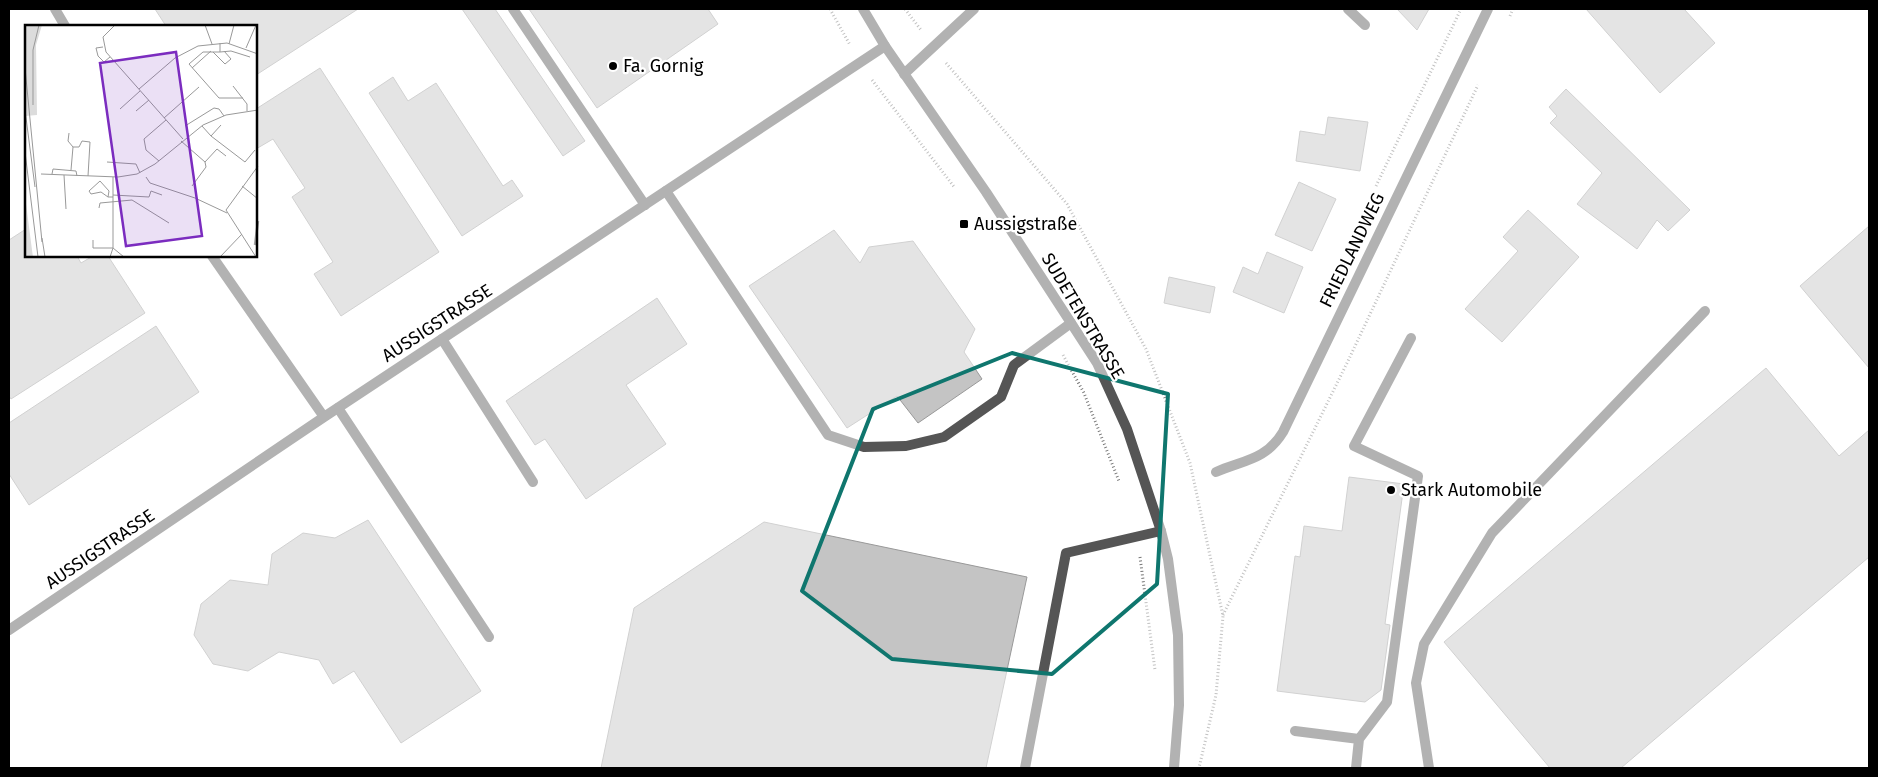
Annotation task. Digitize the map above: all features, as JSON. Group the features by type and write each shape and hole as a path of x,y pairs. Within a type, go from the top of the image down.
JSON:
{"street":[{"path":"56,9 64,25"},
{"path":"513,9 645,205"},
{"name":"SUDETENSTRASSE","path":"863,9 885,46 986,192 1097,363 1127,429 1161,531 1168,559 1178,635 1179,705 1174,768"},
{"path":"904,74 974,9"},
{"path":"1348,9 1365,25"},
{"name":"FRIEDLANDWEG","path":"1216,472 1265,453 1272,448 1283,432 1488,9"},
{"name":"AUSSIGSTRASSE","path":"9,630 324,417 885,46"},
{"path":"666,191 828,435 864,446 906,446 944,437 1000,397 1014,365 1071,323"},
{"path":"213,258 324,417"},
{"path":"1429,768 1416,683 1424,644 1492,533 1705,311"},
{"path":"1356,768 1360,739 1387,702 1418,476 1354,446 1411,338"},
{"path":"442,339 533,482"},
{"path":"338,408 489,637"},
{"path":"1025,768 1066,553 1161,531"},
{"path":"1295,731 1360,739"}],"path":[{"path":"1373,193 1461,9"},
{"path":"1509,18 1513,9"},
{"path":"1223,616 1348,361 1480,81"},
{"path":"1190,463 1199,459"}],"highlighted area":[{"path":"1012,353 1168,394 1157,584 1052,674 892,659 802,591 873,409"}],"building":[{"path":"155,9 358,9 258,74 258,25 165,25"},
{"path":"462,9 495,9 585,141 563,156"},
{"name":"Fa. Gornig","path":"529,9 708,9 718,24 597,108"},
{"path":"1397,9 1429,9 1417,30"},
{"path":"1586,9 1684,9 1715,43 1660,93"},
{"path":"320,68 439,252 341,316 314,274 333,262 292,197 305,188 273,139 258,148 258,108"},
{"path":"393,77 408,101 436,83 503,186 512,180 523,196 462,236 369,93"},
{"path":"1566,89 1690,210 1668,231 1657,220 1637,249 1577,204 1602,173 1550,123 1557,116 1549,107"},
{"path":"1328,117 1368,122 1360,171 1296,161 1300,131 1325,135"},
{"path":"1299,182 1336,199 1312,251 1275,235"},
{"path":"1528,210 1579,257 1502,342 1465,309 1518,251 1503,237"},
{"path":"1869,226 1869,368 1800,286"},
{"path":"25,230 25,258 78,258 81,263 90,258 109,258 145,313 11,399 9,396 9,240"},
{"path":"834,230 860,263 869,247 913,241 975,329 964,352 982,379 918,423 897,396 847,428 749,286"},
{"path":"1267,252 1303,267 1284,313 1233,292 1243,267 1258,274"},
{"path":"1169,277 1215,287 1210,313 1164,303"},
{"path":"657,298 687,344 626,385 666,444 586,499 545,439 535,445 506,401"},
{"path":"156,326 199,392 29,505 9,474 9,423"},
{"path":"1766,368 1839,456 1869,430 1869,557 1621,768 1550,768 1444,642"},
{"path":"1349,477 1404,484 1385,624 1390,625 1381,690 1365,702 1277,691 1295,556 1300,557 1304,526 1342,531"},
{"path":"368,520 481,691 401,743 354,671 333,684 319,660 279,652 248,671 213,664 194,635 201,604 230,580 268,585 272,554 303,533 335,538"},
{"path":"764,522 1027,577 986,768 601,768 634,608"}],"place":[{"name":"Fa. Gornig","path":"613,66"},
{"name":"Aussigstraße","path":"964,224"},
{"name":"Stark Automobile","path":"1391,490"}]}
